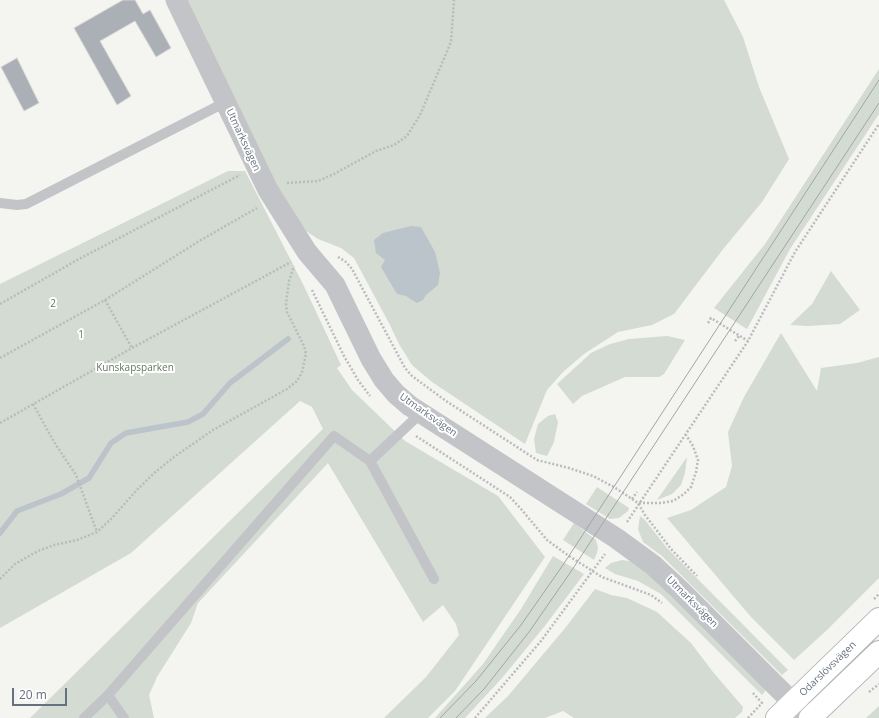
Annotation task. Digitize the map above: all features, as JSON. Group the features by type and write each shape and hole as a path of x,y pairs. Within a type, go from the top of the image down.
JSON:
{"main road":[{"name":"Odarslövsvägen","path":"777,718 879,619"},
{"path":"809,718 879,652"}],"street":[{"name":"Utmarksvägen","path":"176,0 226,102 299,258 335,285 371,360 384,380 401,398 422,413 616,538 653,565 666,576 809,718"}],"lane":[{"path":"0,203 17,205 26,204 226,102"},
{"path":"370,461 422,413"},
{"path":"84,718 108,694 334,436 370,461 434,579"},
{"path":"108,694 124,718"}],"path":[{"path":"0,358 105,300 270,195 279,184 318,181 376,151 394,145 407,136 420,115 451,42 454,0"},
{"path":"616,538 638,503 748,341 795,252 879,124"},
{"path":"0,304 79,259 257,168"},
{"path":"0,423 132,348 316,249 337,256 346,262 352,269 405,368 421,384 537,460 593,476 614,487 638,503 645,515 671,549 700,580"},
{"path":"0,579 15,564 38,551 54,545 77,540 97,532 153,474 179,453 213,430 287,389 297,380 302,372 306,354 304,346 287,312 286,304 289,281 299,258"},
{"path":"105,300 132,348"},
{"path":"708,323 711,318 748,341"},
{"path":"735,341 739,336"},
{"path":"33,404 54,442 76,474 97,532"},
{"path":"638,503 661,503 673,501 684,494 691,487 698,460 693,446 686,434"},
{"path":"632,499 637,492"},
{"path":"475,718 541,641 593,571 613,581 651,595 667,607"},
{"path":"748,688 762,703 748,718"}],"green space":[{"path":"187,0 724,0 743,37 759,87 789,159 762,202 724,248 674,314 652,325 618,332 584,354 563,372 547,390 525,444 432,382 412,365 399,344 354,258 341,248 318,239 306,231 287,204 273,178"},
{"path":"879,69 879,114 790,249 747,329 714,308 765,244"},
{"name":"Kunskapsparken","path":"228,171 245,171 303,284 341,365 337,368 352,390 405,441 498,496 545,557 455,691 428,718 384,718 426,677 459,635 456,624 443,605 423,622 328,463 198,603 191,623 157,677 149,695 154,718 30,718 323,429 312,407 300,401 131,553 0,628 0,284"},
{"path":"831,271 860,310 840,324 808,326 790,325 812,304"},
{"path":"781,333 817,391 821,368 857,363 879,357 879,578 827,630 794,660 751,617 667,518 691,510 726,487 732,466 728,432 744,397"},
{"path":"667,336 685,340 664,374 659,377 625,377 582,396 573,404 557,384 591,353 610,344 629,339"},
{"path":"555,414 558,422 554,442 547,456 536,453 534,439 538,424 548,416"},
{"path":"687,457 685,473 681,485 672,494 657,500"},
{"path":"597,487 629,508 628,511 619,518 610,519 586,504"},
{"path":"640,516 645,520 667,548 788,670 782,675 662,556 643,542 638,529"},
{"path":"574,523 596,540 598,548 594,560 563,540"},
{"path":"553,556 584,574 544,627 502,678 465,718 435,718 483,664 521,609"},
{"path":"622,560 635,562 659,577 766,690 762,695 661,594 638,581 615,574 605,568 611,563"},
{"path":"595,589 611,595 627,598 657,612 691,643 713,672 743,707 742,712 735,718 574,718 563,711 545,718 485,718 508,696 566,627"},
{"path":"879,706 879,718 866,718"}],"shaded area":[{"path":"411,226 421,227 435,252 440,273 438,285 426,295 423,300 417,303 406,296 397,294 381,267 385,260 376,253 374,240 383,233"}],"building":[{"path":"123,0 135,0 143,14 150,10 171,48 156,57 135,21 100,41 131,96 117,105 74,28"},
{"path":"17,58 39,103 24,111 1,67"}],"waterway":[{"path":"0,533 17,511 61,494 89,478 111,443 126,433 188,422 203,414 230,383 288,339"}],"tram line":[{"path":"440,718 476,681 521,625 563,565 879,80"},
{"path":"456,718 484,689 529,632 572,570 879,103"}],"park label":[{"name":"2","path":"53,304"},
{"name":"1","path":"81,335"}]}
